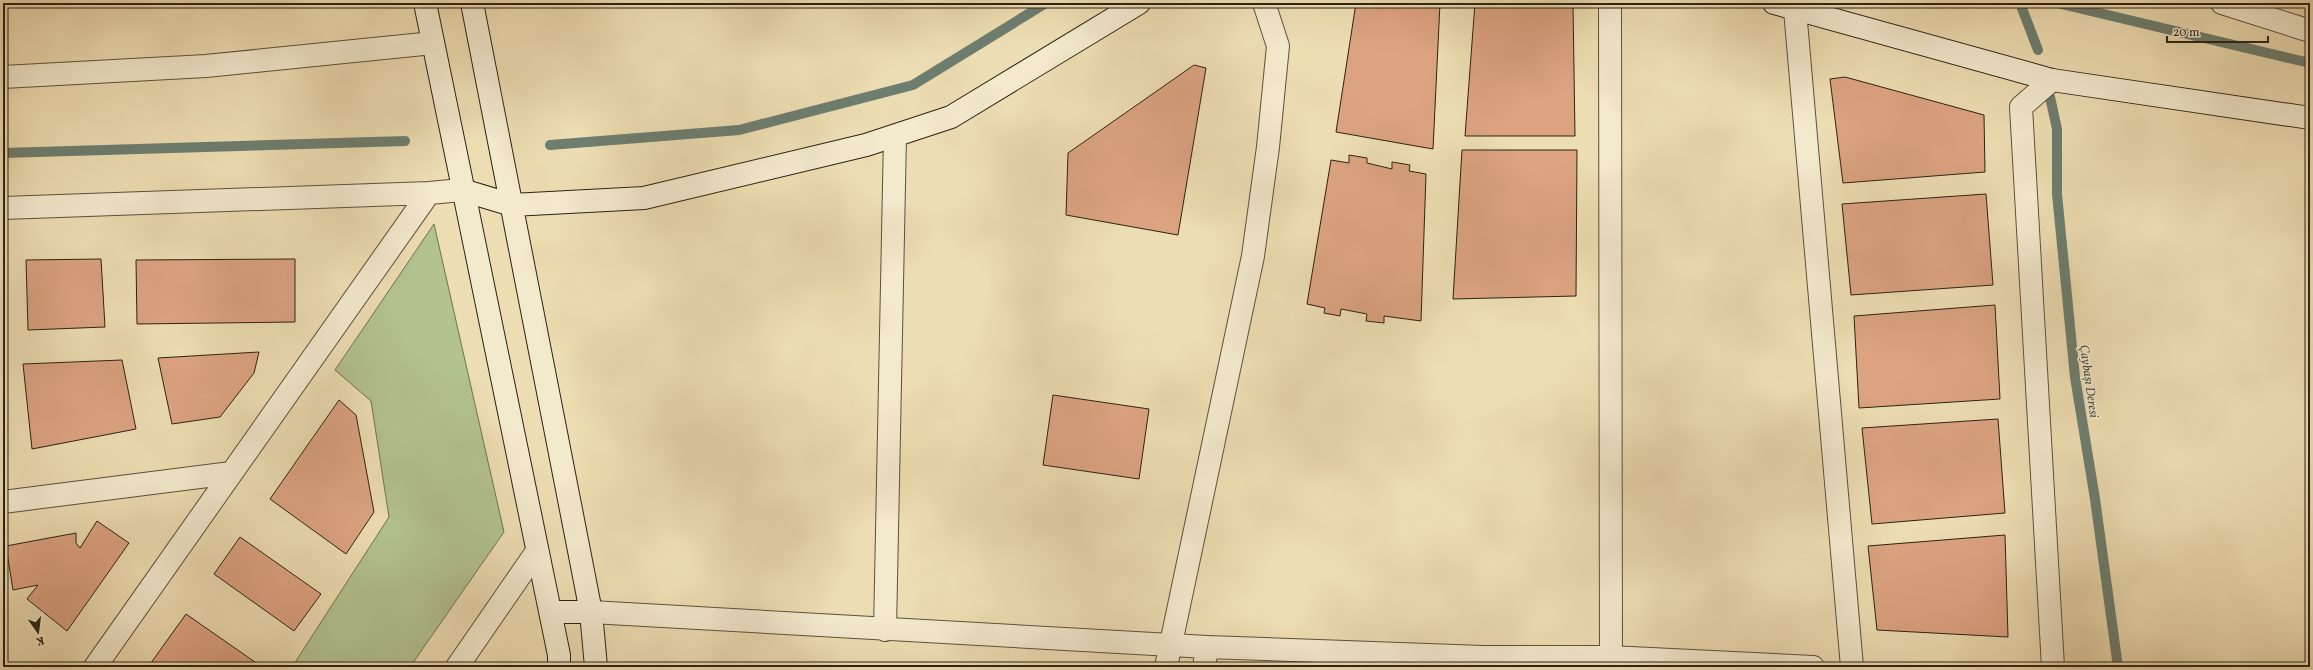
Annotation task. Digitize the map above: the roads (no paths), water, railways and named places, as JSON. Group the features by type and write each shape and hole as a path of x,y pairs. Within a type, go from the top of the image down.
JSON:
{"street":[{"path":"425,3 462,190 559,655 559,667"},
{"path":"472,3 591,612 596,667"},
{"path":"3,208 429,193 462,190 512,205 644,198 866,145 951,117 1140,3"},
{"path":"1166,667 1253,256 1268,148 1278,46 1264,3"},
{"path":"1610,3 1610,662"},
{"path":"1774,3 2052,80 2310,118"},
{"path":"2222,3 2310,31"},
{"path":"1796,10 1852,667"},
{"path":"3,77 206,66 433,43"},
{"path":"2052,80 2020,106 2053,667"},
{"path":"885,630 895,136"},
{"path":"95,667 429,193"},
{"path":"3,502 231,473"},
{"path":"456,667 537,551"},
{"path":"550,612 591,612 885,630 1170,644 1206,657 1483,657 1813,667"}],"waterway":[{"path":"550,145 739,130 913,85 1046,3"},
{"name":"Çaybaşı Deresi","path":"2020,3 2038,50"},
{"path":"2057,3 2310,63"},
{"name":"Çaybaşı Deresi","path":"2050,97 2057,129 2057,194 2075,377 2095,499 2118,667"},
{"path":"3,153 405,141"}]}
